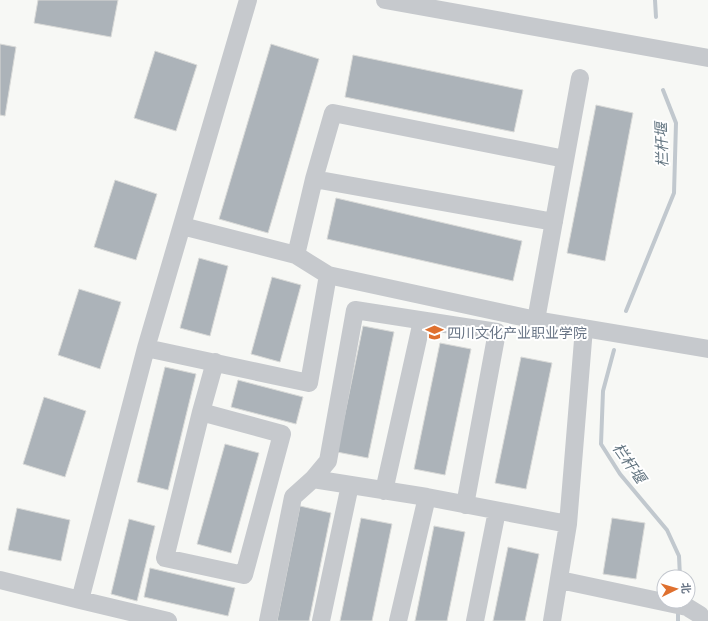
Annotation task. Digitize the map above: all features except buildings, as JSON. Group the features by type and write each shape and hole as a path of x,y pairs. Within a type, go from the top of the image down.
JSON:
{"street":[{"path":"80,600 146,348 248,0"},
{"path":"385,0 708,58"},
{"path":"536,320 580,78"},
{"path":"296,255 314,179 333,113 565,159"},
{"path":"314,179 554,222"},
{"path":"182,226 296,255 328,276 536,320 708,349"},
{"path":"146,348 309,383 328,276"},
{"path":"268,621 293,497 313,479 328,461 355,310 497,332 465,505"},
{"path":"384,491 422,320"},
{"path":"552,621 560,580 568,524 584,328"},
{"path":"201,412 282,434 244,575 165,558 201,412 215,362"},
{"path":"313,479 568,524"},
{"path":"321,621 350,485"},
{"path":"398,621 427,498"},
{"path":"475,621 497,511"},
{"path":"0,580 168,621"},
{"path":"560,580 687,607 700,615 702,621"}],"waterway":[{"name":"栏杆堰","path":"655,0 656,17"},
{"name":"栏杆堰","path":"626,311 674,193 676,123 663,90"},
{"name":"栏杆堰","path":"614,350 603,391 601,444 620,474 667,530 679,556 680,569"},
{"name":"栏杆堰","path":"678,609 678,621"}],"place":[{"name":"四川文化产业职业学院","path":"434,333"}]}
